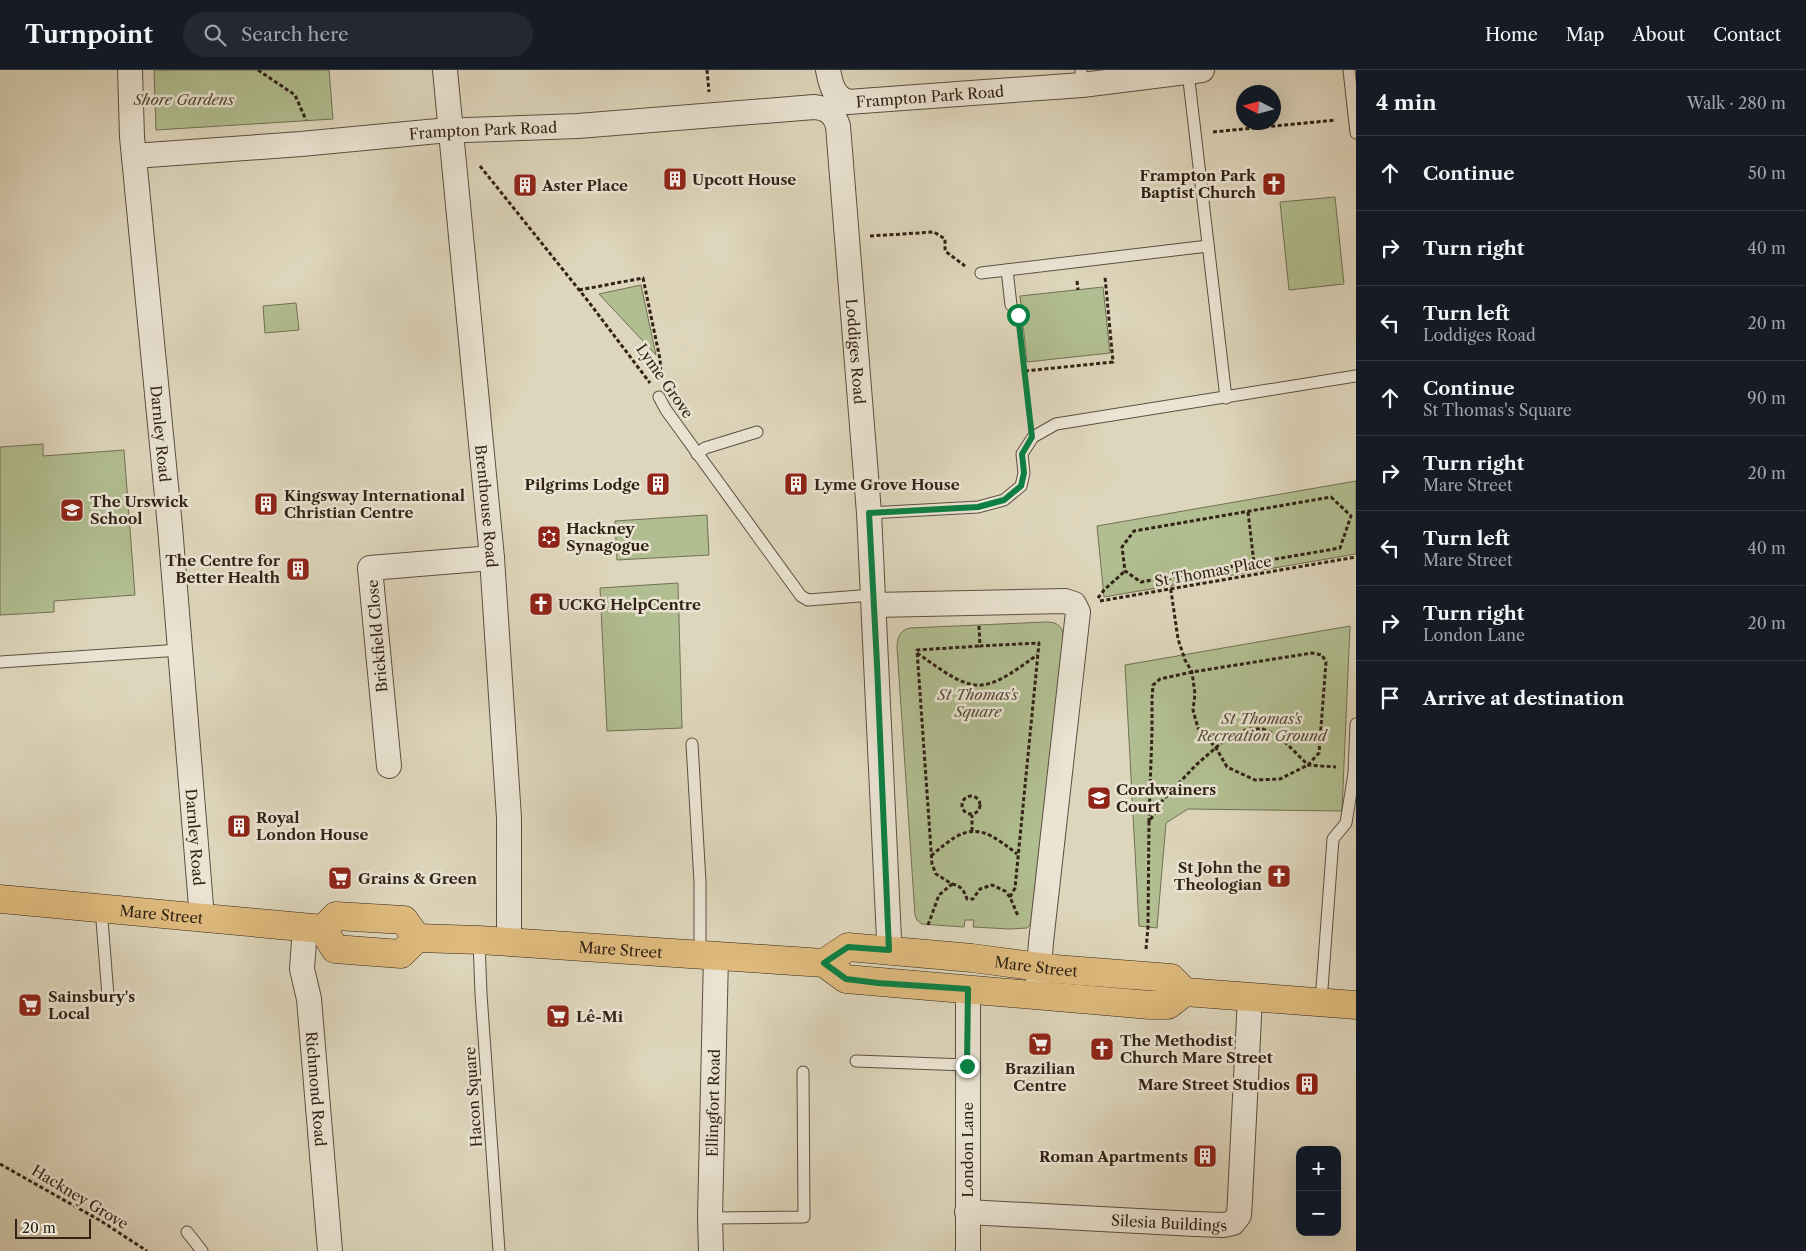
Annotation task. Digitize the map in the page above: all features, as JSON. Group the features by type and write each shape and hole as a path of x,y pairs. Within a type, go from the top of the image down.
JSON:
{"main road":[{"name":"Mare Street","path":"0,899 101,907 314,929 336,916 404,920 417,938 479,940 824,963 846,979 1037,996 1168,1005 1185,992 1171,978 1040,968 996,961 889,950 848,947 824,963"},
{"path":"1185,992 1356,1005"}],"street":[{"name":"Darnley Road","path":"130,70 132,137 168,508 202,918"},
{"name":"Brenthouse Road","path":"446,70 492,558 509,818 509,942"},
{"name":"Loddiges Road","path":"828,70 834,91 838,126 869,513 874,600"},
{"name":"Frampton Park Road","path":"134,156 452,131 578,126 814,106 821,108 856,101 1081,78 1195,71"},
{"name":"Brickfield Close","path":"389,766 370,568 492,558"},
{"path":"889,950 874,600 1064,601 1074,604 1078,612 1041,942 1037,996"},
{"name":"Richmond Road","path":"314,929 302,969 309,999 330,1251"},
{"name":"Ellingfort Road","path":"708,956 711,1251"},
{"name":"London Lane","path":"968,989 968,1251"},
{"name":"Silesia Buildings","path":"967,1212 1195,1224 1224,1225 1233,1223 1238,1215 1240,1198 1250,997"}],"lane":[{"path":"1349,70 1356,133"},
{"path":"1195,71 1195,133 1226,398"},
{"path":"981,273 1208,246"},
{"path":"1007,270 1011,305"},
{"path":"869,513 978,507 1004,500 1021,486 1024,473 1022,454 1032,437 1056,424 1356,376"},
{"name":"Lyme Grove","path":"660,397 666,410 801,596 808,600 874,600"},
{"path":"698,454 705,448 757,432"},
{"path":"0,662 180,650"},
{"path":"1321,1002 1333,839 1346,823 1354,777 1356,724"},
{"path":"692,744 700,882 708,956"},
{"path":"101,907 108,996"},
{"name":"Hacon Square","path":"479,940 499,1251"},
{"path":"856,1061 967,1066"},
{"path":"710,1218 804,1217 803,1072"},
{"path":"187,1232 202,1251"}],"path":[{"path":"258,70 295,95 306,120 300,144"},
{"path":"1195,133 1354,118"},
{"name":"Lyme Grove","path":"476,161 579,290 660,397"},
{"path":"847,238 934,232 945,239 946,251 963,266 981,273"},
{"path":"1025,371 1114,362 1103,259"},
{"path":"579,290 643,278 660,359 660,397"},
{"path":"1011,305 1018,315 1032,437"},
{"path":"1331,497 1351,516 1340,548 1141,582 1125,571 1122,547 1134,531 1331,497"},
{"path":"1248,512 1254,563"},
{"path":"1351,516 1356,515"},
{"name":"St Thomas Place","path":"1074,604 1356,558"},
{"path":"1104,590 1125,571"},
{"path":"1146,949 1153,685 1160,679 1192,672 1312,653 1322,655 1326,662 1318,753 1308,765 1280,779 1255,780 1228,767 1216,748 1198,728 1193,710 1195,694 1192,672 1185,660 1178,639 1169,577"},
{"path":"979,624 980,646"},
{"path":"1010,897 1015,888 1038,643 917,650 933,869 936,874 952,884 963,888 967,899 973,899 980,889 992,885 1005,891 1016,910 1018,923"},
{"path":"917,653 954,679 969,685 980,686 1002,680 1038,655"},
{"path":"1149,822 1162,801 1196,765 1227,738 1248,729 1262,729 1279,736 1308,765 1344,768"},
{"path":"971,796 980,803 977,812 972,814 966,813 962,806 965,798 971,796"},
{"path":"972,814 972,831"},
{"path":"931,856 954,837 964,832 972,831 989,835 1001,841 1018,854"},
{"path":"928,925 938,896 952,884"},
{"name":"Hackney Grove","path":"0,1164 101,1221 147,1251"}],"green space":[{"name":"Shore Gardens","path":"154,70 329,70 333,119 156,130"},
{"path":"1335,197 1344,284 1289,290 1280,202"},
{"path":"641,285 656,355 599,294"},
{"path":"1103,287 1110,353 1027,362 1020,296"},
{"path":"296,303 299,330 265,333 263,306"},
{"path":"43,444 43,456 124,450 135,595 54,601 54,612 0,615 0,447"},
{"path":"1356,481 1356,554 1104,597 1097,526"},
{"path":"707,515 709,555 617,560 615,521"},
{"path":"678,583 682,728 607,731 600,588"},
{"name":"St Thomas's Square","path":"1047,622 1059,626 1064,639 1031,923 1027,928 1010,929 973,927 974,920 965,920 964,927 922,924 915,915 897,647 898,638 901,633 910,628"},
{"name":"St Thomas's Recreation Ground","path":"1350,626 1342,811 1188,809 1166,823 1157,928 1139,926 1125,665"}],"place":[{"name":"Upcott House","path":"675,179"},
{"name":"Frampton Park Baptist Church","path":"1274,184"},
{"name":"Aster Place","path":"525,185"},
{"name":"Pilgrims Lodge","path":"658,484"},
{"name":"Lyme Grove House","path":"796,484"},
{"name":"Kingsway International Christian Centre","path":"266,504"},
{"name":"The Urswick School","path":"72,510"},
{"name":"Hackney Synagogue","path":"549,537"},
{"name":"The Centre for Better Health","path":"298,569"},
{"name":"UCKG HelpCentre","path":"541,604"},
{"name":"Cordwainers Court","path":"1099,798"},
{"name":"Royal London House","path":"239,826"},
{"name":"St John the Theologian","path":"1279,876"},
{"name":"Grains & Green","path":"340,878"},
{"name":"Sainsbury's Local","path":"30,1005"},
{"name":"Lê-Mi","path":"558,1016"},
{"name":"Brazilian Centre","path":"1040,1044"},
{"name":"The Methodist Church Mare Street","path":"1102,1049"},
{"name":"Mare Street Studios","path":"1307,1084"},
{"name":"Roman Apartments","path":"1205,1156"}],"route":[{"path":"967,1066 968,989 846,979 824,963 848,947 889,950 869,513 978,507 1004,500 1021,486 1024,473 1022,454 1032,437 1018,315"}]}
